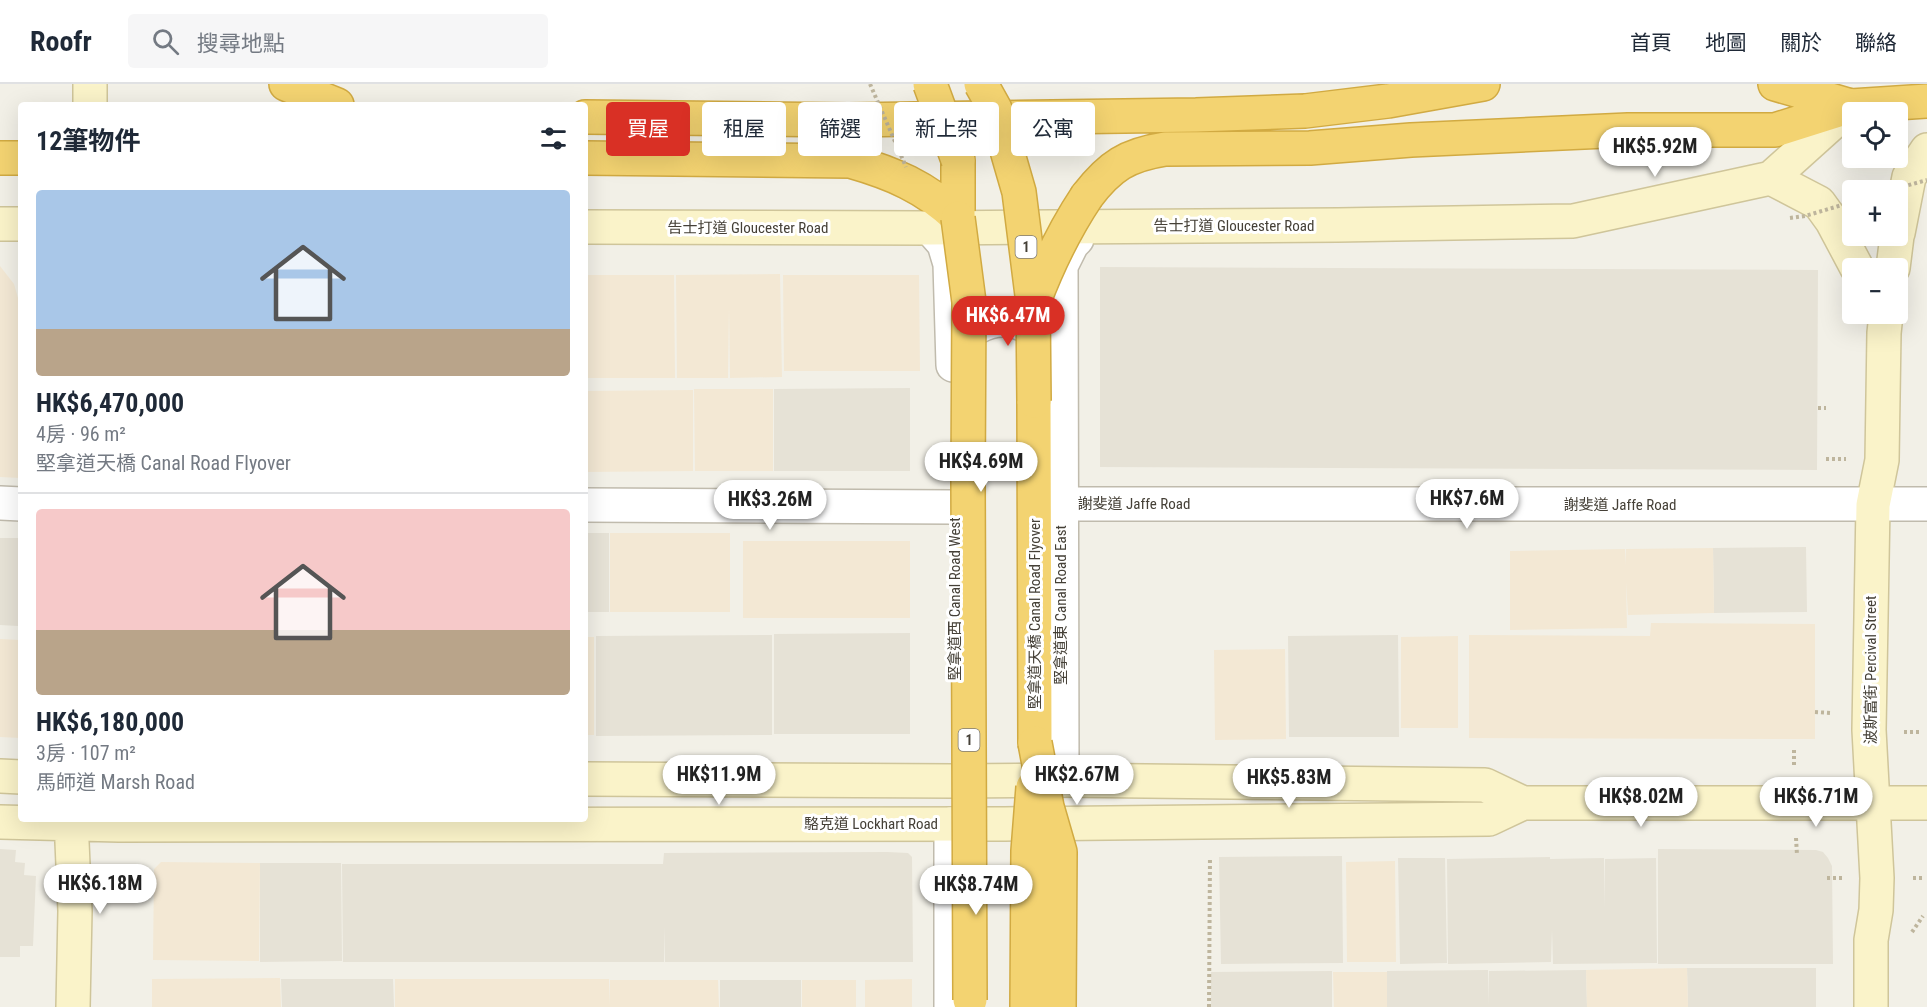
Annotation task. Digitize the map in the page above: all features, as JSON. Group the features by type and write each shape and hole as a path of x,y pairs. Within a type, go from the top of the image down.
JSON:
{"highway":[{"path":"286,84 330,102"},
{"name":"1","path":"930,84 958,160 944,223 969,302 970,1007"},
{"name":"堅拿道天橋 Canal Road Flyover","path":"981,84 995,109 1019,192 1033,303 1035,743 1028,851 1027,1007"},
{"path":"588,117 848,120 1239,114 1315,110 1483,84"},
{"path":"1775,84 1842,103"},
{"path":"1908,102 1927,101"},
{"path":"1033,303 1049,263 1072,219 1099,181 1112,167 1143,153 1165,149 1310,148 1411,140 1679,129 1775,130 1842,109"},
{"path":"0,158 18,158"},
{"path":"588,158 850,161 888,172 944,205 944,223"},
{"path":"1035,743 1047,807 1060,852 1061,1007"}],"street":[{"path":"90,84 90,102"},
{"name":"告士打道 Gloucester Road","path":"588,227 944,223 1092,226 1338,225 1573,221 1771,178 1842,114"},
{"path":"1908,186 1910,177 1927,150"},
{"path":"1771,178 1819,203 1832,221 1852,258"},
{"name":"堅拿道西 Canal Road West","path":"944,223 944,244 950,264 953,345 955,507 953,781"},
{"path":"0,224 18,224"},
{"name":"堅拿道東 Canal Road East","path":"1062,780 1061,266 1072,244 1092,226"},
{"path":"953,345 968,331 986,322 1005,320 1023,324 1041,335 1060,357"},
{"name":"波斯富街 Percival Street","path":"1870,1007 1871,940 1876,910 1877,878 1869,730 1873,505 1882,460 1882,324"},
{"path":"0,503 18,504"},
{"name":"謝斐道 Jaffe Road","path":"1061,504 1927,504"},
{"path":"588,506 955,507"},
{"path":"0,776 18,777"},
{"name":"駱克道 Lockhart Road","path":"588,780 1062,780 1485,785 1523,802 1927,802"},
{"name":"駱克道 Lockhart Road","path":"364,822 1063,824 1489,819 1523,802"},
{"name":"駱克道 Lockhart Road","path":"0,822 18,822"},
{"path":"71,822 75,911 73,1007"},
{"path":"951,824 951,1007"},
{"path":"1061,1007 1063,824"}],"path":[{"path":"870,84 906,167"},
{"path":"1908,185 1927,180"},
{"path":"1790,218 1842,205"},
{"path":"1818,408 1826,408"},
{"path":"1815,712 1831,713"},
{"path":"1209,1007 1210,853"},
{"path":"1912,932 1923,916"}],"shaded area":[{"path":"0,266 14,284 18,298 18,478 0,477"},
{"path":"1100,267 1818,270 1817,470 1100,467"},
{"path":"780,274 782,377 730,378 729,308 728,378 677,378 676,275"},
{"path":"588,275 674,275 675,378 588,378"},
{"path":"783,275 919,275 920,371 784,371"},
{"path":"910,388 910,471 774,471 774,389"},
{"path":"694,389 773,389 773,471 695,471"},
{"path":"693,390 693,471 588,472 588,391"},
{"path":"588,533 609,533 609,612 588,612"},
{"path":"610,533 730,533 730,612 610,612"},
{"path":"0,538 18,538 18,626 0,625"},
{"path":"743,541 910,541 910,618 743,618"},
{"path":"1806,547 1807,612 1714,613 1713,548"},
{"path":"1713,548 1714,613 1628,615 1626,582 1627,628 1510,630 1510,551 1625,549 1626,565 1626,549"},
{"path":"1651,623 1815,624 1815,739 1469,738 1469,635 1650,636"},
{"path":"910,633 910,734 774,734 774,634"},
{"path":"772,635 772,735 596,736 596,636"},
{"path":"1398,635 1399,737 1289,737 1288,636"},
{"path":"1458,636 1458,728 1401,728 1401,637"},
{"path":"588,637 594,637 594,735 588,735"},
{"path":"0,639 18,640 18,738 0,737"},
{"path":"1285,649 1286,739 1215,740 1214,650"},
{"path":"0,849 16,850 15,862 25,863 24,875 36,876 33,946 20,946 20,957 0,957"},
{"path":"1658,849 1816,850 1823,852 1832,866 1833,964 1658,964"},
{"path":"664,853 908,853 912,857 913,962 665,962 664,927 664,962 343,962 342,864 663,864"},
{"path":"1342,856 1343,963 1221,964 1219,857"},
{"path":"1550,857 1550,859 1604,858 1605,908 1605,859 1656,858 1657,963 1553,964 1552,930 1551,962 1448,964 1447,859"},
{"path":"1398,858 1445,858 1447,963 1400,964"},
{"path":"1395,861 1396,962 1347,962 1346,862"},
{"path":"161,862 260,863 259,961 153,960 154,869"},
{"path":"260,863 341,863 342,961 260,962"},
{"path":"1687,968 1816,968 1816,1007 1688,1007"},
{"path":"1687,968 1688,1007 1587,1007 1586,970"},
{"path":"1488,970 1489,1005 1489,971 1586,970 1587,1007 1387,1007 1387,971"},
{"path":"1332,971 1332,1007 1211,1007 1211,972"},
{"path":"1333,972 1387,972 1387,1007 1334,1007"},
{"path":"280,978 281,1007 152,1007 152,979"},
{"path":"281,979 393,979 394,1007 282,1007"},
{"path":"395,979 609,979 609,1005 610,980 718,980 719,1007 395,1007"},
{"path":"912,979 912,1007 865,1007 865,980"},
{"path":"720,980 801,980 801,1007 720,1007"},
{"path":"802,980 856,980 856,1007 802,1007"}]}
